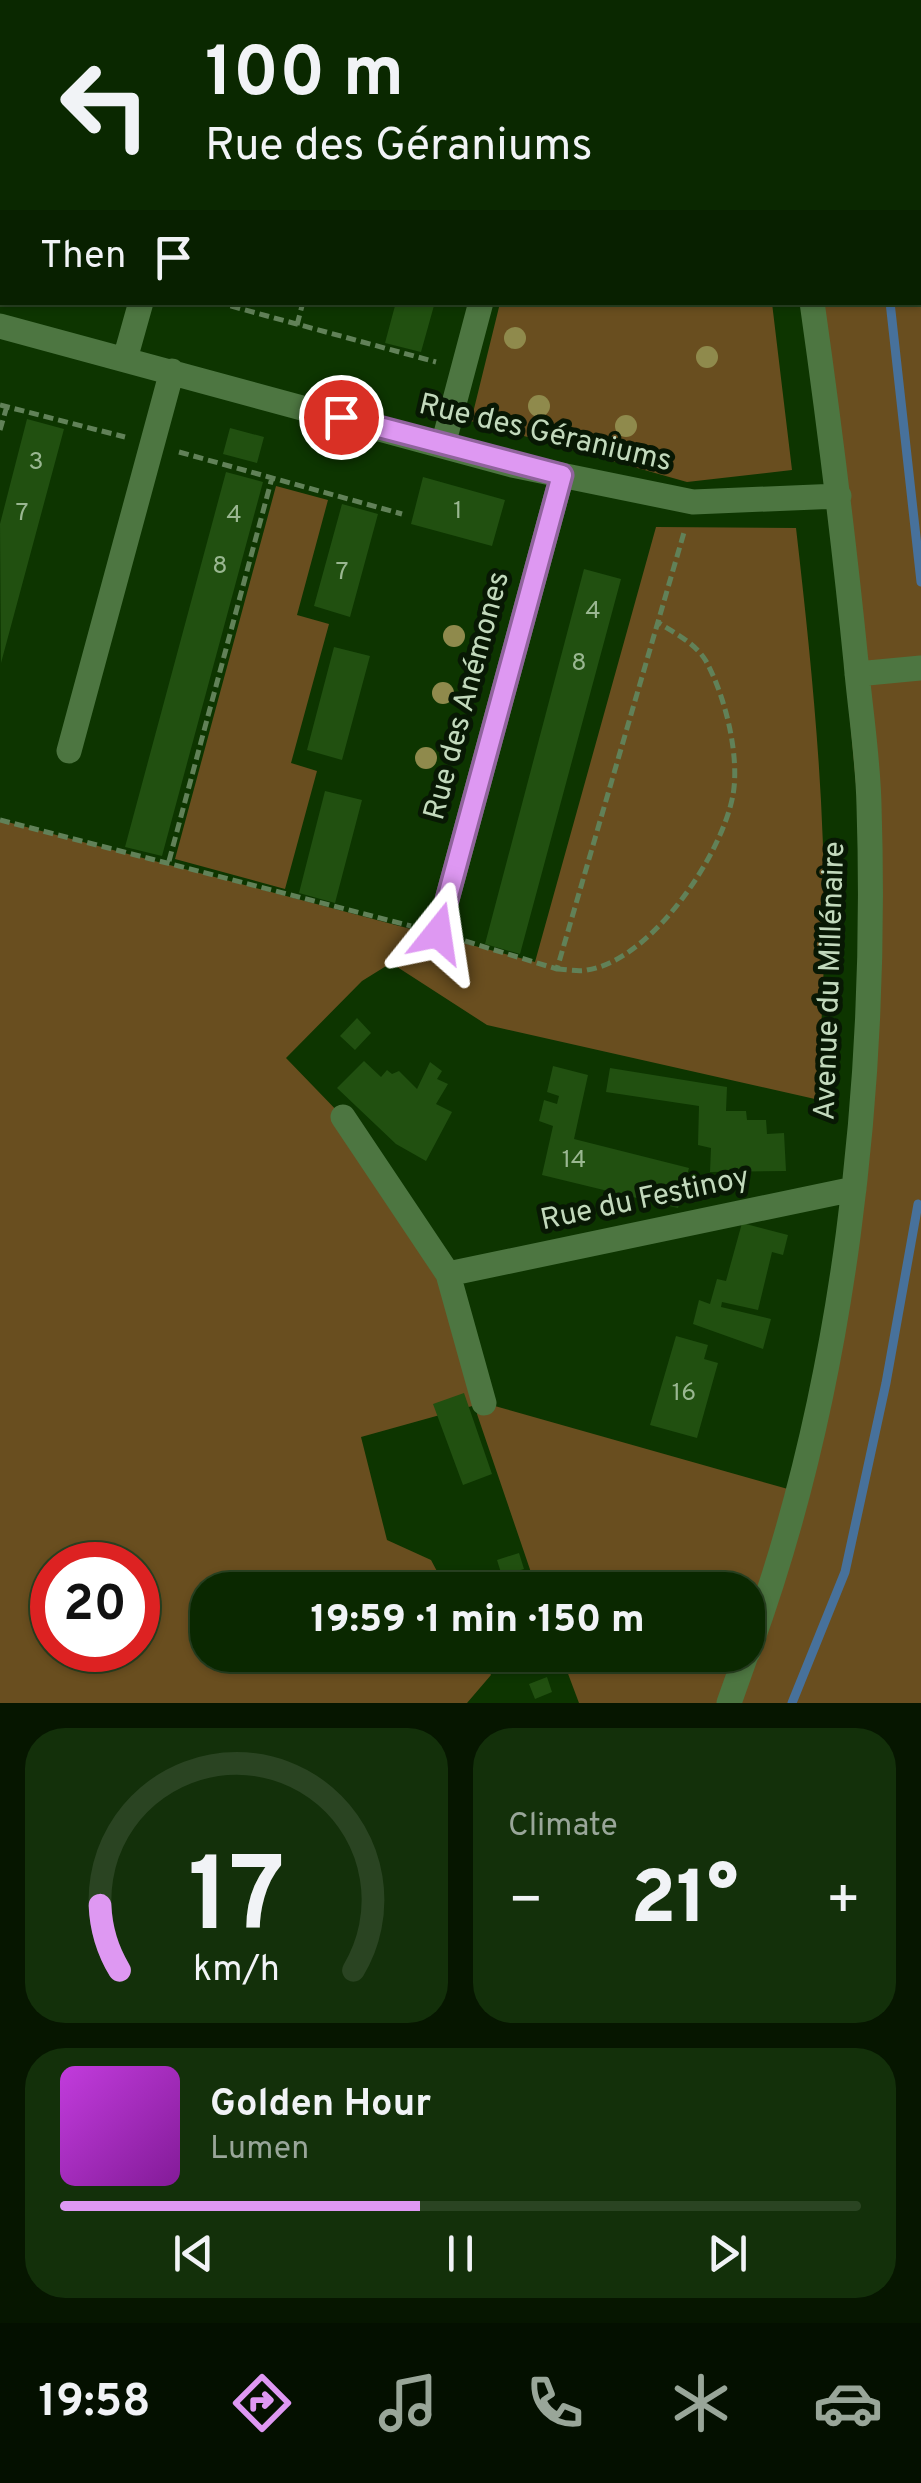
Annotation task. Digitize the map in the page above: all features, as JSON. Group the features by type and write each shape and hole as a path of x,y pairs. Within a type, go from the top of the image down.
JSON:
{"street":[{"path":"126,358 140,305"},
{"path":"442,445 480,305"},
{"name":"Avenue du Millénaire","path":"765,1595 788,1521 828,1352 854,1189 870,926 869,802 839,496 812,305"},
{"name":"Rue des Géraniums","path":"0,326 442,445 693,502 839,496"},
{"path":"69,752 172,371"},
{"name":"Rue des Anémones","path":"438,933 562,475"},
{"path":"857,674 921,668"},
{"path":"343,1117 448,1274 484,1402"},
{"name":"Rue du Festinoy","path":"448,1274 854,1189"},
{"name":"Avenue du Millénaire","path":"729,1703 740,1672"}],"path":[{"path":"227,305 464,369"},
{"path":"297,324 302,305"},
{"path":"0,430 4,405 402,514"},
{"path":"168,863 272,478"},
{"path":"557,969 586,971 616,961 649,934 688,894 714,848 733,795 733,754 721,701 705,660 687,640 658,623"}],"shaded area":[{"path":"500,305 772,305 792,470 687,482 471,421"},
{"path":"812,305 921,305 921,1703 579,1703 567,1672 765,1672 765,1572 531,1572 477,1414 483,1403 361,1437 387,1540 431,1560 437,1572 190,1572 190,1672 490,1672 467,1703 0,1703 0,820 535,962 656,527 796,528 822,813 824,956 815,1099 487,1025 391,963 362,981 286,1058 343,1117 448,1274 484,1403 795,1491 828,1352 869,926"},
{"path":"276,486 328,500 297,615 329,624 291,763 317,771 285,889 175,859"}],"building":[{"path":"395,305 434,305 421,352 385,343"},
{"path":"27,419 64,429 1,663 0,524"},
{"path":"230,428 264,437 257,463 223,454"},
{"path":"226,472 263,482 162,856 125,847"},
{"path":"423,477 505,500 492,546 411,524"},
{"path":"342,504 378,514 350,617 314,606"},
{"path":"584,569 621,579 520,954 485,944"},
{"path":"334,647 370,656 342,760 307,750"},
{"path":"325,791 362,800 335,903 299,893"},
{"path":"357,1018 371,1033 355,1050 340,1036"},
{"path":"364,1061 381,1077 387,1070 392,1074 399,1071 417,1089 430,1062 442,1071 437,1079 448,1084 436,1104 452,1112 426,1161 396,1144 337,1088"},
{"path":"553,1066 588,1075 574,1139 689,1168 678,1208 542,1175 553,1126 539,1121 544,1100 557,1104 559,1096 547,1092"},
{"path":"610,1068 727,1087 726,1111 746,1111 747,1120 766,1120 767,1134 784,1133 786,1171 710,1172 711,1148 698,1145 699,1106 606,1092"},
{"path":"742,1223 788,1235 783,1255 772,1252 758,1310 722,1302 721,1307 771,1319 763,1349 693,1324 699,1300 710,1304 717,1279 726,1281"},
{"path":"676,1336 708,1345 704,1359 718,1363 697,1438 650,1425"},
{"path":"464,1393 492,1474 463,1485 433,1404"},
{"path":"519,1553 524,1569 501,1572 497,1560"},
{"path":"547,1677 552,1692 535,1699 529,1684"}],"waterway":[{"path":"890,305 921,582"},
{"path":"792,1703 845,1572 886,1383 918,1204"}],"route":[{"path":"341,417 512,465 562,475 438,933"}]}
